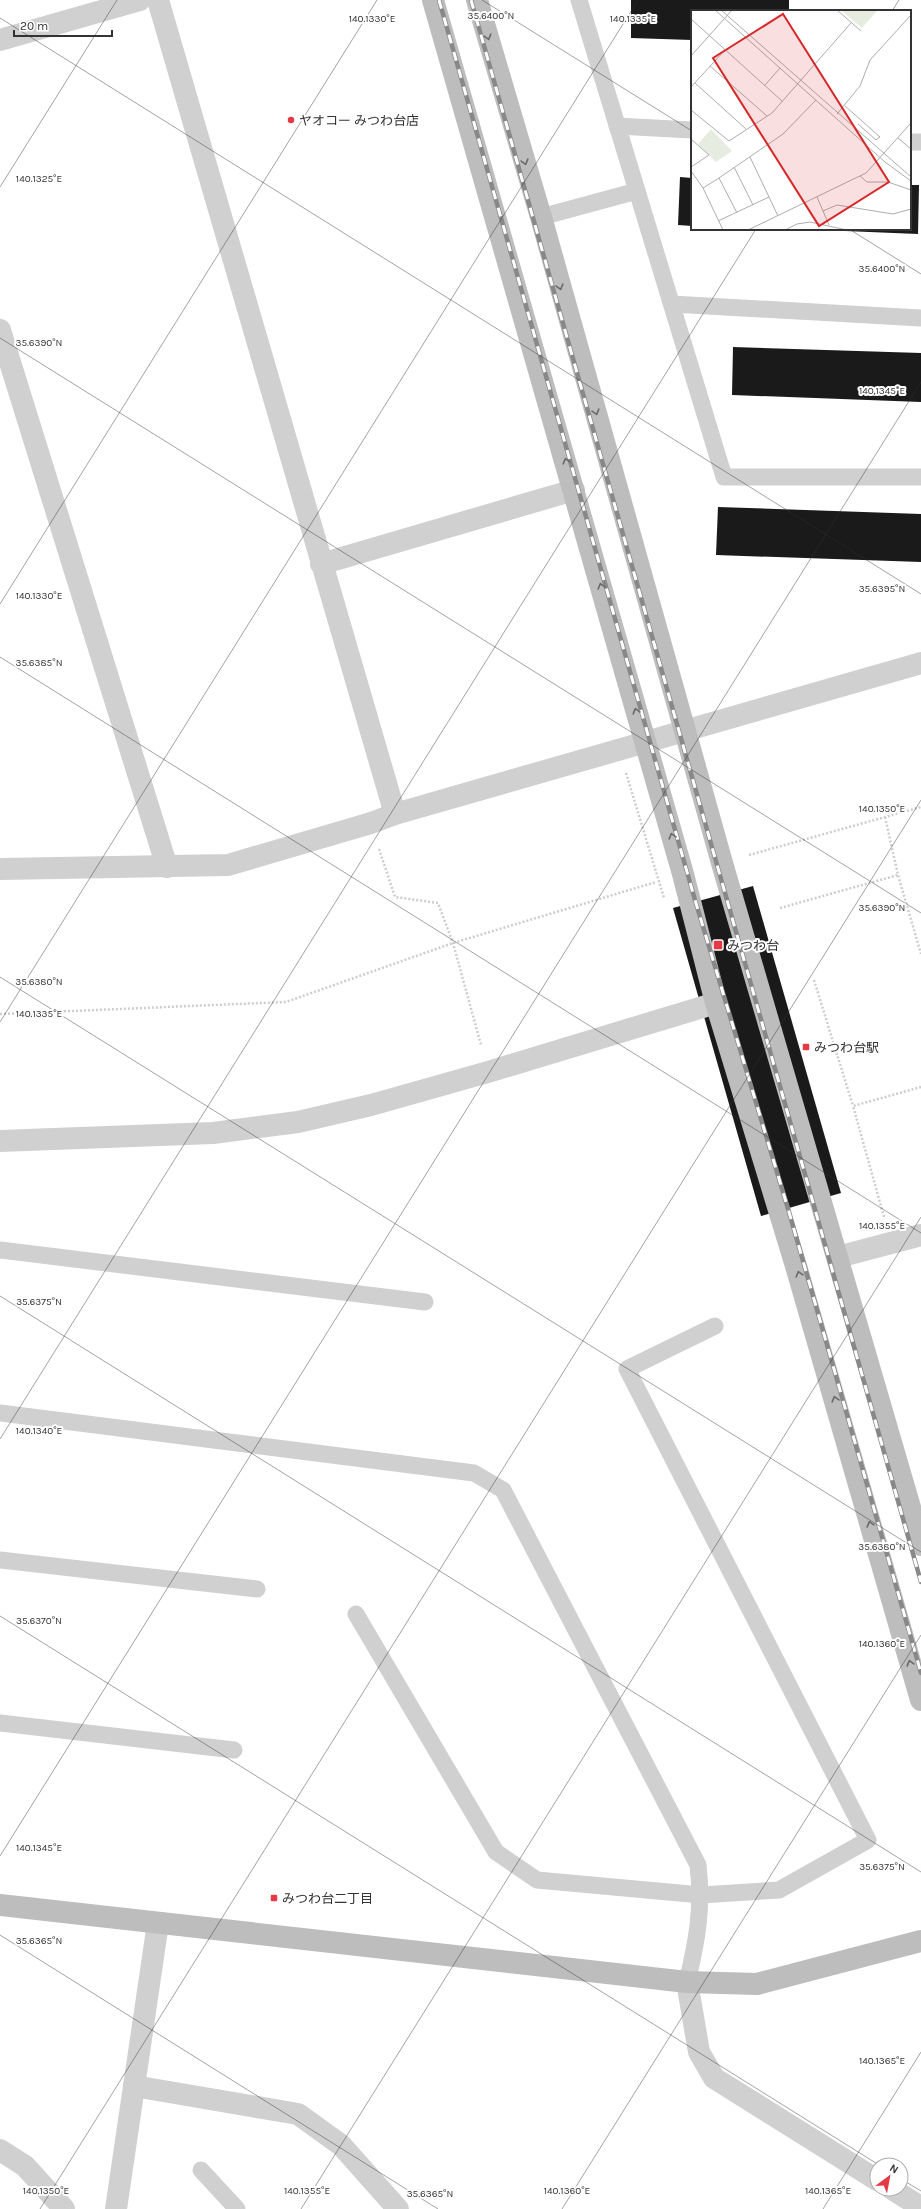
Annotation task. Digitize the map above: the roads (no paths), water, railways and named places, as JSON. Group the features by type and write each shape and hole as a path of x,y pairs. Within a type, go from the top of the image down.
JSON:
{"street":[{"path":"0,40 140,0"},
{"path":"158,0 395,814"},
{"path":"433,0 683,874 716,1003 796,1266 921,1700"},
{"path":"477,0 541,217 722,863 921,1545"},
{"path":"0,330 167,867"},
{"path":"321,564 574,490"},
{"path":"0,869 228,865 370,823 395,814 921,663"},
{"path":"0,1140 213,1133 298,1122 371,1105 488,1072 716,1003"},
{"path":"838,1257 921,1235"},
{"path":"0,1905 687,1982 757,1984 921,1940"},
{"path":"116,2209 158,1923"},
{"path":"687,1982 699,2052 714,2078 869,2175"},
{"path":"134,2086 298,2114 341,2145 398,2209"},
{"path":"0,2150 25,2166 64,2209"},
{"path":"905,2197 916,2204 920,2209"}],"lane":[{"path":"579,0 724,477 921,477"},
{"path":"617,126 691,130"},
{"path":"541,217 637,191"},
{"path":"672,304 921,318"},
{"path":"0,1250 425,1302"},
{"path":"356,1614 496,1852 537,1880 701,1895 779,1890 868,1840 627,1369 715,1326"},
{"path":"0,1413 474,1473 503,1490 698,1865 701,1895 696,1944 687,1982"},
{"path":"0,1560 257,1589"},
{"path":"0,1723 234,1750"},
{"path":"201,2170 237,2209"}],"railway":[{"path":"439,0 695,900 789,1212 921,1673"},
{"path":"471,0 921,1582"}],"place":[{"name":"ヤオコー みつわ台店","path":"291,120"},
{"name":"みつわ台","path":"718,945"},
{"name":"みつわ台駅","path":"806,1047"},
{"name":"みつわ台二丁目","path":"274,1898"}]}
